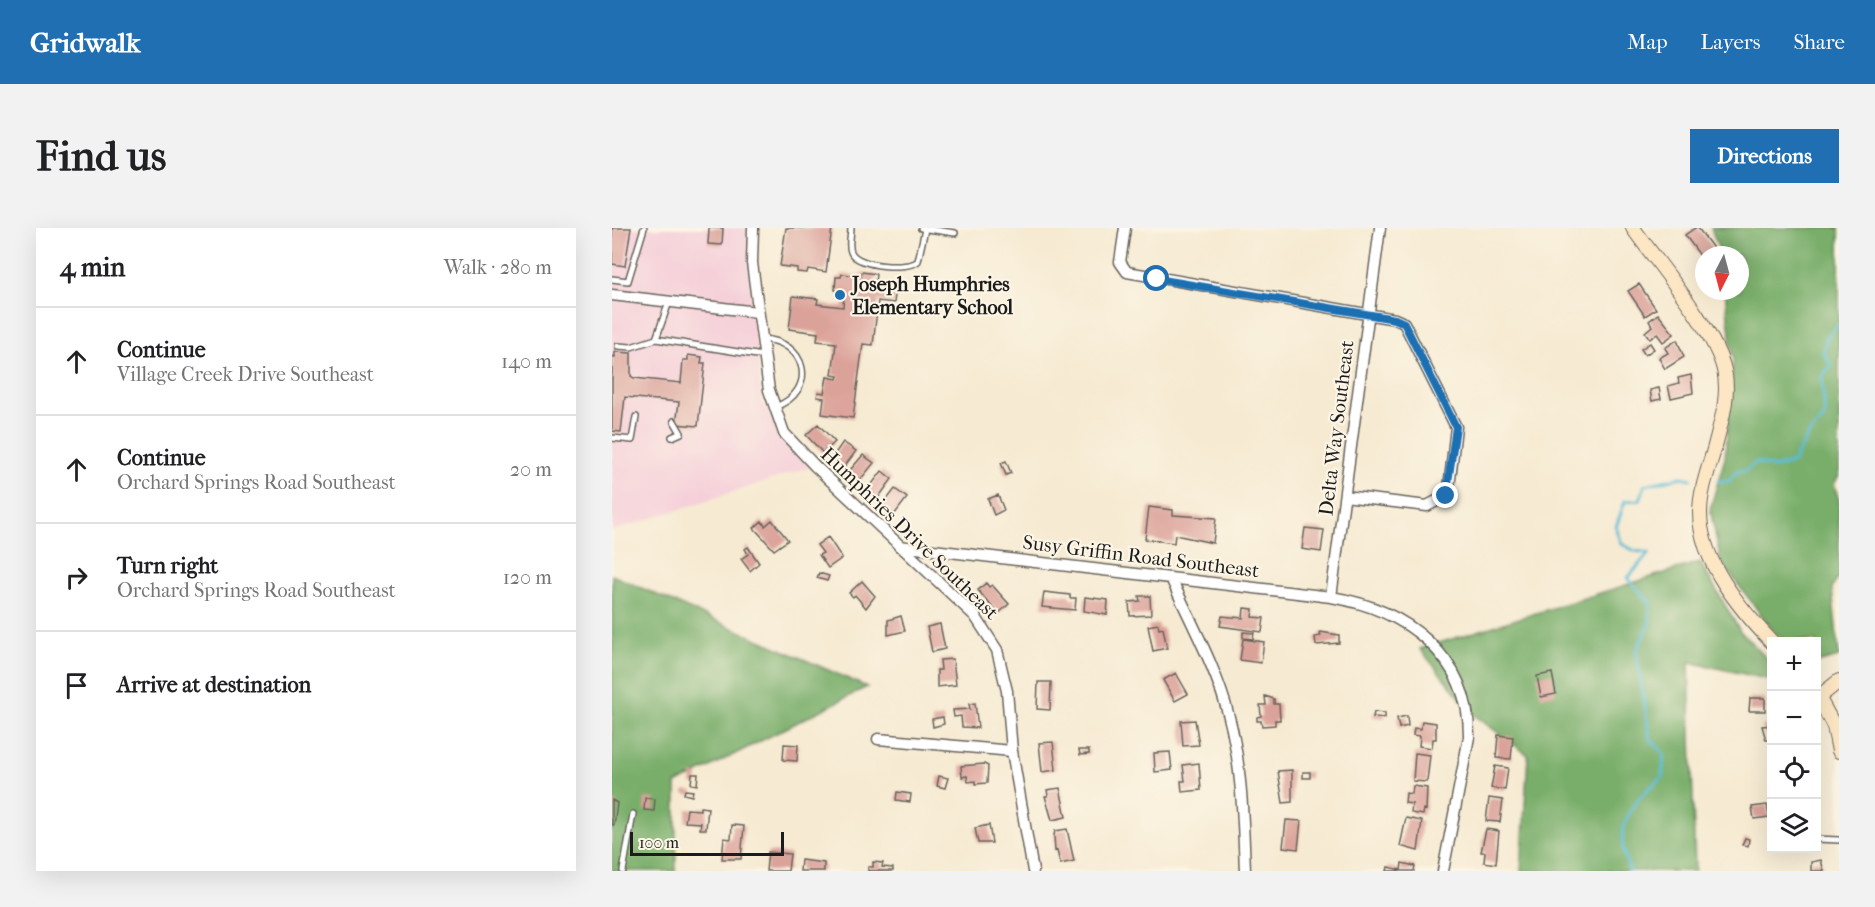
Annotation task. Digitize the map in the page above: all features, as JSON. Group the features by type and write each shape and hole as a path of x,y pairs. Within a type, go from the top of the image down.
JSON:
{"street":[{"name":"Humphries Drive Southeast","path":"753,228 752,263 761,339 774,407 784,433 899,546 975,616 997,650 1007,692 1012,751 1033,871"},
{"path":"1125,228 1120,262 1127,272 1404,323 1456,427 1446,496 1427,507 1345,496"},
{"name":"Delta Way Southeast","path":"1331,597 1380,228"},
{"path":"1633,228 1707,332 1720,358 1726,388 1721,423 1701,496 1702,533 1714,563 1728,588 1768,637"},
{"path":"612,295 757,312"},
{"name":"Susy Griffin Road Southeast","path":"899,546 1331,597 1376,607 1402,620 1426,639 1440,654 1461,688 1469,714 1469,737 1443,871"},
{"path":"1171,578 1220,687 1230,718 1242,813 1245,871"},
{"path":"1821,693 1839,681"},
{"path":"1821,701 1834,726 1839,751"},
{"path":"878,739 1012,751"}],"lane":[{"path":"612,279 628,281 644,228"},
{"path":"851,228 850,249 856,259 866,263 908,267 918,261 923,228 955,233"},
{"path":"656,339 669,302"},
{"path":"618,346 631,347 656,339 764,356"},
{"path":"761,339 773,339 786,344 797,354 801,366 800,384 793,399 774,407"},
{"path":"612,438 632,440 636,417"},
{"path":"672,436 681,433 674,421"},
{"path":"623,871 633,814"},
{"path":"1821,839 1839,840"}],"shaded area":[{"path":"612,228 757,228 751,285 762,403 813,466 612,531"}],"green space":[{"path":"1711,228 1839,228 1839,476 1834,484 1839,501 1839,576 1832,588 1839,657 1821,662 1821,637 1780,637 1775,633 1721,562 1710,509 1725,458 1733,360 1726,300 1749,300 1749,246 1718,246"},
{"path":"1700,562 1740,631 1767,659 1767,679 1689,662 1695,871 1521,871 1528,755 1474,715 1420,649"},
{"path":"612,575 867,687 676,784 676,871 612,871"}],"building":[{"path":"612,228 631,228 625,266 612,264"},
{"path":"709,228 723,228 722,245 708,244"},
{"path":"786,228 832,228 826,272 808,269 807,273 797,272 797,268 780,266"},
{"path":"1698,228 1712,246 1695,246 1695,249 1685,235"},
{"path":"862,272 876,274 875,284 896,287 894,303 878,301 873,345 863,344 853,418 822,414 824,398 817,397 818,392 824,393 827,377 837,379 838,376 832,375 836,343 817,341 818,333 789,329 793,296 818,299 817,304 843,307 844,294 835,290 836,277 841,277 842,274 861,276"},
{"path":"1639,284 1656,309 1645,316 1628,291"},
{"path":"1658,314 1674,334 1663,342 1657,334 1650,339 1645,332 1652,326 1649,321"},
{"path":"1677,340 1684,357 1665,369 1659,358 1668,353 1665,348"},
{"path":"1650,343 1654,349 1645,355 1641,349"},
{"path":"615,352 631,353 631,376 634,378 681,383 683,360 688,360 688,355 702,357 701,363 705,363 698,426 676,424 679,402 625,397 621,432 612,431 612,356 615,357"},
{"path":"1691,375 1693,393 1671,398 1668,386 1679,383 1678,378"},
{"path":"1659,388 1661,399 1652,401 1650,390"},
{"path":"818,424 835,442 823,453 806,435"},
{"path":"843,442 856,451 841,471 829,462"},
{"path":"863,455 874,463 856,485 845,476"},
{"path":"1006,461 1011,473 1006,475 1001,463"},
{"path":"882,471 892,479 876,501 865,493"},
{"path":"895,489 907,498 894,515 882,506"},
{"path":"998,495 1004,510 994,515 988,499"},
{"path":"1149,507 1173,510 1173,515 1216,518 1213,543 1175,535 1174,543 1145,539"},
{"path":"772,520 788,540 774,550 754,528 762,521 765,526"},
{"path":"1305,528 1324,530 1321,552 1302,549"},
{"path":"828,537 842,558 828,568 819,555 823,553 817,545"},
{"path":"748,547 759,563 750,571 741,559 748,554 745,549"},
{"path":"819,573 829,576 827,581 817,578"},
{"path":"862,581 875,596 866,608 855,595 853,597 849,593"},
{"path":"986,583 989,587 992,585 1009,604 998,614 978,590"},
{"path":"1044,592 1070,595 1070,598 1076,598 1075,610 1042,607"},
{"path":"1139,596 1150,596 1151,615 1130,616 1129,602 1140,601"},
{"path":"1085,597 1108,600 1107,615 1084,611"},
{"path":"1244,608 1253,609 1252,617 1264,618 1262,632 1220,626 1222,616 1243,618"},
{"path":"901,616 905,631 888,635 888,620"},
{"path":"940,624 945,649 932,652 927,627"},
{"path":"1158,624 1159,629 1163,628 1167,648 1153,651 1148,626"},
{"path":"1243,632 1254,633 1253,639 1243,638"},
{"path":"1320,632 1339,635 1339,643 1316,645 1315,637 1321,636"},
{"path":"1243,639 1264,642 1261,663 1240,660"},
{"path":"953,659 956,685 937,687 937,670 941,670 940,660"},
{"path":"1176,673 1188,694 1175,701 1163,680"},
{"path":"1552,673 1556,694 1541,697 1537,676"},
{"path":"1038,682 1051,682 1050,710 1037,709"},
{"path":"1265,696 1274,699 1274,704 1279,704 1280,720 1275,720 1275,725 1262,726 1261,721 1257,721 1257,717 1261,716 1260,705 1266,705"},
{"path":"1750,698 1765,698 1765,711 1749,711"},
{"path":"975,703 978,728 962,727 961,716 954,717 953,710 970,709 969,704"},
{"path":"1374,712 1385,713 1385,718 1373,717"},
{"path":"1407,716 1408,726 1399,728 1397,718"},
{"path":"943,717 944,724 933,727 932,719"},
{"path":"1195,720 1199,745 1183,746 1181,721"},
{"path":"1422,721 1436,723 1436,739 1433,739 1432,748 1419,746 1420,736 1413,735 1414,728 1421,729"},
{"path":"1762,726 1767,726 1767,740 1766,740"},
{"path":"1498,735 1513,737 1511,759 1496,758"},
{"path":"1053,742 1056,770 1042,772 1039,743"},
{"path":"784,744 798,745 797,761 783,760"},
{"path":"1079,750 1089,750 1089,754 1080,755"},
{"path":"1170,752 1172,770 1155,772 1154,753"},
{"path":"1415,753 1430,755 1427,782 1413,781"},
{"path":"1199,763 1201,790 1182,792 1181,781 1185,781 1183,765"},
{"path":"984,764 988,766 987,783 975,784 975,781 968,782 967,776 962,777 961,766"},
{"path":"1495,766 1508,768 1505,790 1491,788"},
{"path":"1292,770 1292,802 1283,803 1278,771"},
{"path":"1303,772 1310,772 1310,778 1303,778"},
{"path":"692,774 698,774 697,785 691,784"},
{"path":"939,776 948,778 945,788 937,786"},
{"path":"1413,786 1427,788 1426,810 1424,809 1423,815 1411,813 1412,804 1405,803 1406,793 1412,794"},
{"path":"1060,788 1066,817 1052,820 1045,796 1048,796 1047,790"},
{"path":"685,790 693,791 692,796 684,794"},
{"path":"897,792 911,794 910,802 896,800"},
{"path":"645,798 655,799 654,811 644,810"},
{"path":"1489,798 1503,800 1500,822 1486,821"},
{"path":"612,800 617,803 614,825 612,825"},
{"path":"1767,805 1767,817 1754,819 1752,807"},
{"path":"700,807 708,808 706,829 700,829 701,823 685,822 687,809 700,810"},
{"path":"1406,818 1422,821 1418,851 1400,846"},
{"path":"1286,820 1301,821 1298,849 1283,847"},
{"path":"732,825 744,826 741,859 722,859 724,838 731,839"},
{"path":"989,825 992,843 978,843 975,828"},
{"path":"1067,829 1074,861 1060,864 1057,850 1055,851 1054,835 1055,831"},
{"path":"1486,829 1499,831 1496,864 1484,862 1485,852 1481,852"},
{"path":"1745,838 1749,839 1748,846 1742,845"},
{"path":"768,852 790,854 788,871 766,871"},
{"path":"801,860 824,863 824,871 800,871"},
{"path":"1821,860 1824,871 1811,871 1811,862"},
{"path":"873,862 883,863 882,867 893,868 893,871 868,871 868,867 873,867"},
{"path":"1402,863 1415,866 1414,871 1387,871 1388,867 1401,870"}],"waterway":[{"path":"1718,481 1729,481 1737,471 1746,471 1756,462 1775,468 1793,462 1809,434 1825,417 1822,377 1831,365 1823,352 1827,337 1839,324"},
{"path":"1630,871 1622,843 1626,818 1640,797 1662,778 1664,754 1650,739 1636,651 1649,625 1650,603 1628,578 1649,553 1635,551 1622,544 1616,527 1625,501 1640,500 1645,485 1682,477 1691,479"}],"place":[{"name":"Joseph Humphries Elementary School","path":"840,295"}],"route":[{"path":"1157,279 1395,319 1404,323 1456,427 1449,488 1446,496"}]}
